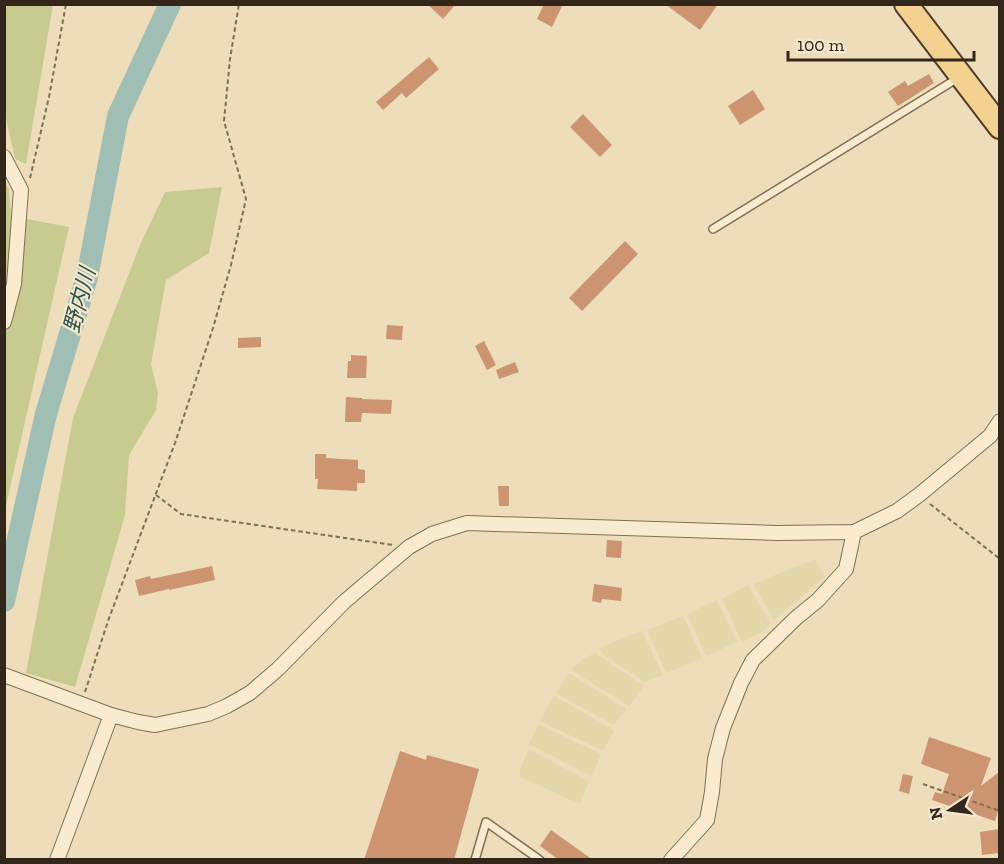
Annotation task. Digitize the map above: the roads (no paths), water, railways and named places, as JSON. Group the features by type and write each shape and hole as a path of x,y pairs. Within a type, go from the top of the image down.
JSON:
{"main road":[{"path":"906,4 999,127"}],"street":[{"path":"4,157 21,190 14,284 4,322"},
{"path":"4,675 111,714 155,726 208,714 249,693 278,669 344,602 409,547 432,534 467,523 777,533 854,532 897,511 919,495 990,436 999,421"},
{"path":"671,860 707,820 715,759 723,728 753,660 818,600 846,569 854,532"},
{"path":"57,860 111,714"}],"lane":[{"path":"713,229 960,77"},
{"path":"474,860 486,822 540,860"}],"waterway":[{"name":"野内川","path":"4,601 46,414 87,277 118,116 170,4"}]}
